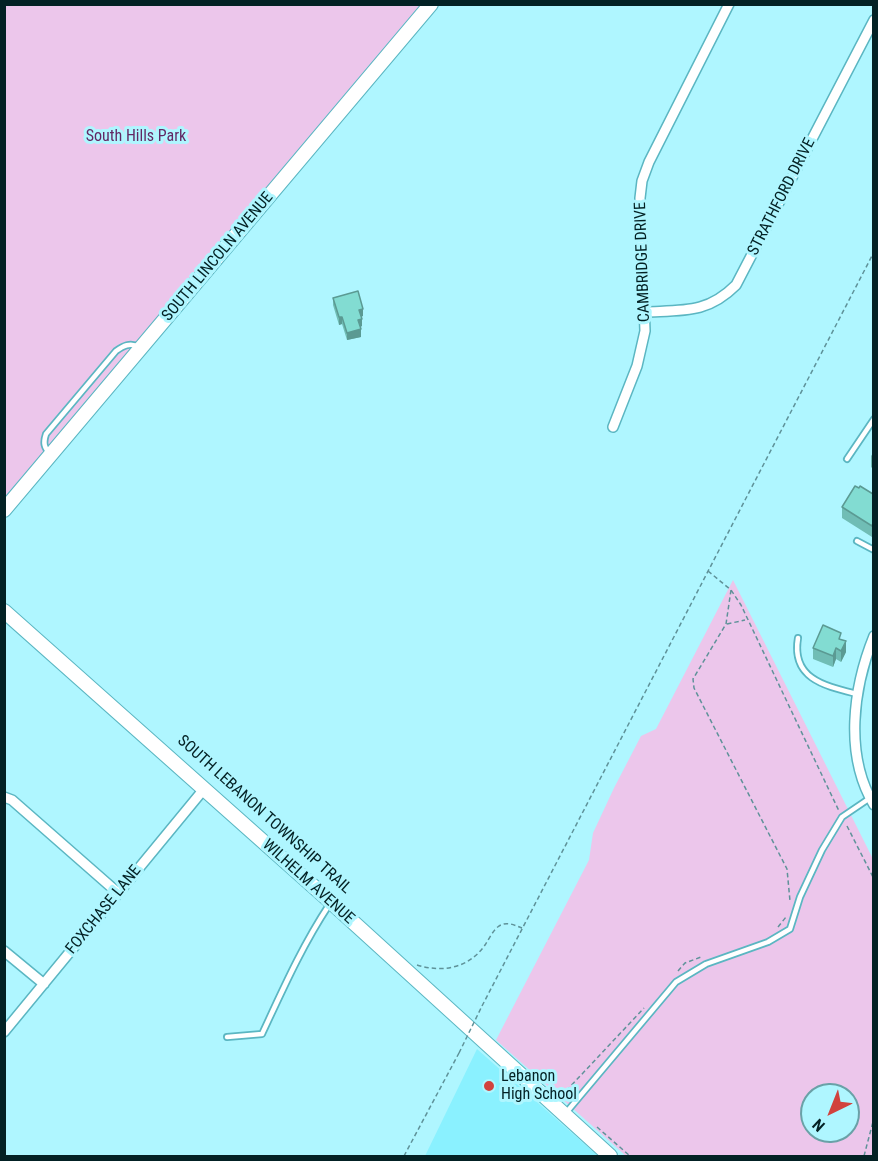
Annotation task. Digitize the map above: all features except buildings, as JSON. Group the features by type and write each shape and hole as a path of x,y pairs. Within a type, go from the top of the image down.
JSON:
{"street":[{"name":"SOUTH LINCOLN AVENUE","path":"4,510 431,4"},
{"name":"CAMBRIDGE DRIVE","path":"613,427 641,349 645,331 640,198 642,181 649,162 729,4"},
{"name":"STRATHFORD DRIVE","path":"644,312 686,310 708,306 718,301 735,285 873,20"},
{"name":"WILHELM AVENUE","path":"4,611 568,1110 610,1156"},
{"path":"872,802 863,780 855,731 857,694 865,658 873,636"},
{"name":"FOXCHASE LANE","path":"4,1032 204,789"},
{"path":"4,796 12,800 118,893"},
{"path":"4,951 44,984"}],"lane":[{"path":"847,459 873,419"},
{"path":"857,541 873,550"},
{"path":"798,638 796,650 800,663 808,675 817,682 857,694"},
{"path":"568,1110 676,982 706,964 768,942 790,929 800,897 817,860 842,817 872,802"},
{"path":"227,1037 262,1034 293,967 331,902"}],"path":[{"path":"404,1156 873,252"},
{"path":"708,571 717,576 731,590 741,605 873,879"},
{"path":"731,590 726,624 693,679 694,688 787,869 791,899 788,908"},
{"path":"726,624 747,619"},
{"path":"776,930 786,916"},
{"path":"412,962 431,968 455,967 476,956 499,926 509,923 523,928"},
{"path":"678,971 685,963 706,956"},
{"path":"568,1110 564,1098 567,1090 646,1005"},
{"path":"864,1156 873,1118"},
{"path":"597,1127 630,1156"}],"shaded area":[{"name":"Lebanon High School","path":"477,1049 598,1156 425,1156"}],"green space":[{"name":"South Hills Park","path":"5,5 421,5 5,499"},
{"path":"733,580 873,859 872,1156 626,1156 496,1040 589,860 593,833 641,736 656,729"}],"place":[{"name":"Lebanon High School","path":"489,1086"}]}
